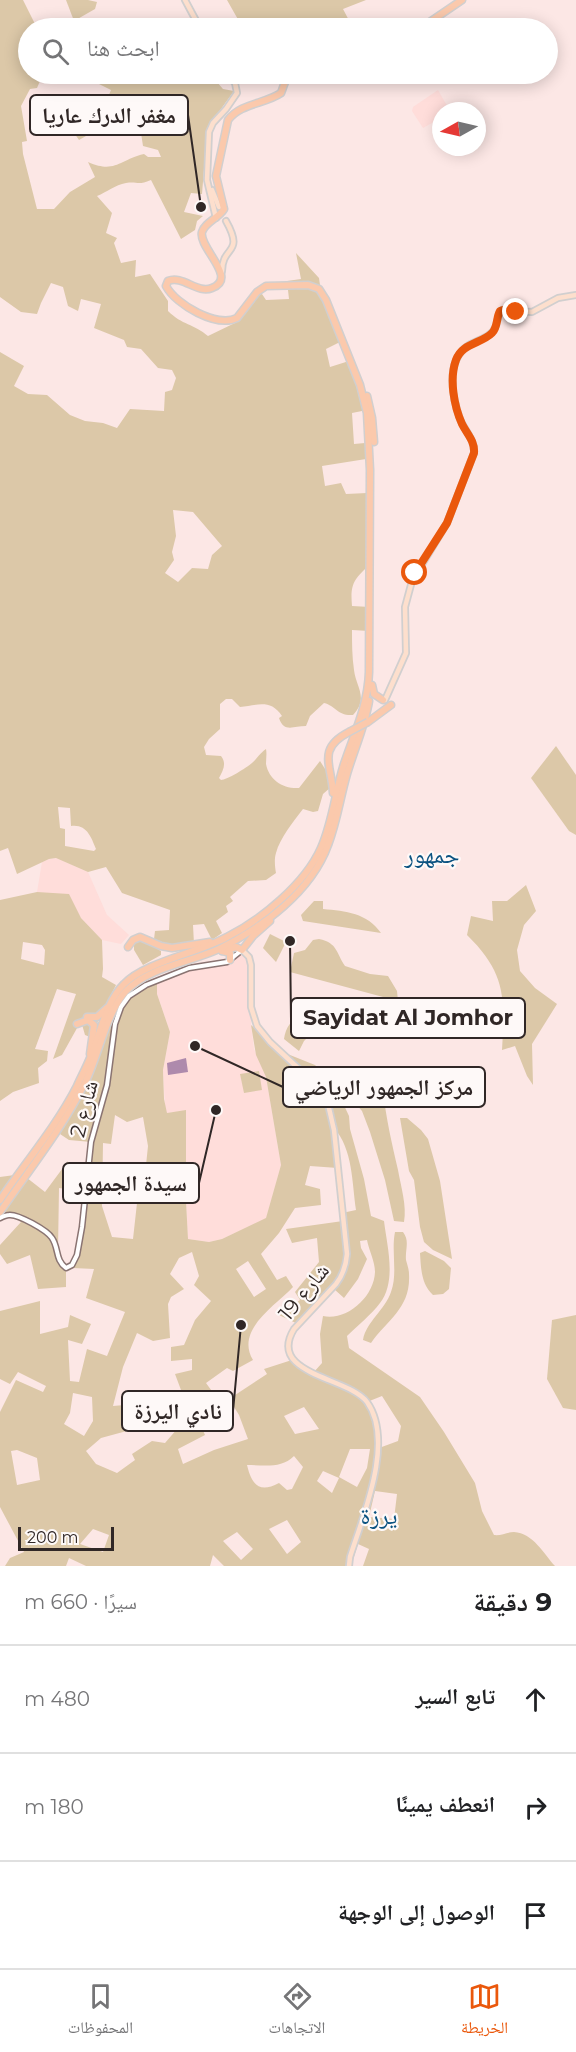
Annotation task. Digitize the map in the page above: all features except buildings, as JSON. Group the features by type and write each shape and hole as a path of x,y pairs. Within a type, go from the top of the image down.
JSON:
{"highway":[{"path":"438,18 464,0"},
{"path":"200,956 236,947 242,950 309,878 325,852 368,708 372,685 374,446 371,408 325,291 313,283 263,287 254,295 240,316 225,321 210,318 188,307 172,295 166,286 168,281 173,279 203,289 210,289 219,283 221,274 202,240 202,234 208,224 225,207 216,176 228,120 240,109 274,98 282,93 284,84"},
{"path":"0,1200 69,1101 90,1058 116,993 128,980 145,969 162,961 208,947 256,920 279,901 312,865 323,842 345,763 362,716 369,682 369,432 363,393 326,300 316,287 295,284"},
{"path":"368,708 375,702 383,700 374,694 372,685"},
{"path":"335,800 327,760 333,744 391,705"},
{"path":"327,760 334,767 345,763"},
{"path":"1,1210 73,1105 88,1076 120,998 136,982 239,938 278,911"},
{"path":"162,961 161,950 143,940 135,941 129,947 133,940 140,937 161,946 176,948 204,944 238,931"},
{"path":"162,961 176,948"},
{"path":"222,951 230,953 230,960"},
{"path":"90,1058 89,1051 94,1025 88,1020 77,1024 84,1018 97,1017 109,1006"}],"main road":[{"path":"185,0 195,18"},
{"path":"216,218 207,183 209,132 211,126 237,93 235,84"},
{"path":"208,158 210,185 219,207"},
{"path":"208,158 206,159 205,181 212,210 208,224"},
{"path":"221,274 225,258 235,241 226,221"},
{"path":"214,259 225,258"},
{"path":"385,700 406,653 405,607 412,580 447,523 474,453 474,443 463,425 453,391 454,368 458,356 467,346 494,331 498,314 502,310 532,312 555,299 576,295"},
{"name":"شارع 19","path":"242,950 249,957 251,965 251,1007 257,1026 270,1042 313,1082 328,1104 334,1130 347,1254 346,1265 341,1278 294,1329 289,1346 293,1360 298,1365 313,1374 356,1392 366,1400 374,1417 378,1443 376,1470 349,1566"}],"street":[{"path":"230,960 242,950"},
{"name":"شارع 2","path":"1,1210 47,1232 54,1242 61,1263 66,1268 72,1265 77,1255 82,1227 91,1142 107,1085 115,1024 121,1007 131,994 175,973 193,966 230,960"},
{"path":"0,1218 8,1215"}],"shaded area":[{"path":"0,0 23,0 32,18 18,18 18,84 39,84 37,88 30,89 21,106 27,141 22,142 23,154 37,209 54,209 70,192 95,177 88,162 105,167 117,165 144,154 148,157 161,157 158,150 143,146 141,133 120,127 114,120 79,140 72,130 85,121 83,109 89,100 106,102 111,90 99,84 219,84 223,89 234,91 207,132 202,194 191,193 184,212 203,216 197,221 195,230 181,239 151,180 143,183 122,184 97,196 112,213 106,233 117,238 114,243 121,263 136,260 135,277 150,274 168,301 168,311 208,336 237,322 255,295 262,294 266,300 289,299 287,281 301,279 296,253 319,278 342,341 326,349 330,367 349,361 367,410 352,413 354,444 365,443 366,459 322,466 325,486 341,483 346,494 367,493 370,564 354,582 352,592 352,606 370,607 369,631 352,630 353,665 360,692 360,703 353,715 348,715 324,703 310,716 306,726 290,728 281,723 279,718 282,716 277,710 268,705 240,707 232,699 226,699 220,704 220,729 204,747 206,755 221,756 223,759 224,767 219,778 221,780 245,768 266,749 266,764 270,775 282,785 299,788 320,761 327,772 331,787 323,794 318,811 303,809 287,830 275,855 276,873 266,880 248,881 230,897 233,901 226,906 228,912 216,921 222,933 212,940 204,924 193,925 194,944 170,945 154,939 155,931 169,930 170,910 122,893 106,867 88,872 56,858 17,874 8,848 0,851 0,352 24,366 14,386 28,394 47,395 70,415 117,428 130,409 164,411 165,392 172,390 176,378 172,370 158,368 141,349 127,347 124,340 94,328 101,304 81,299 78,311 68,306 63,287 51,283 37,314 21,312 0,297","holes":["173,510 193,512 222,546 212,555 208,569 192,568 178,582 165,573 174,560 172,552 176,536","58,807 70,808 71,826 81,827 88,832 96,849 94,851 65,846 65,829 60,828"]},
{"path":"66,0 97,2 95,9 79,18 73,18"},
{"path":"227,0 366,0 343,9 348,18 237,18"},
{"path":"438,90 445,102 432,102 432,123 423,128 412,111 413,107"},
{"path":"556,746 576,775 576,835 569,831 531,778"},
{"path":"57,858 88,872 107,915 129,935 121,944 102,940 77,911 37,892 42,862"},
{"path":"526,885 536,911 524,925 517,950 520,971 535,988 557,1004 532,1044 533,1085 515,1046 502,1050 503,1001 500,987 489,962 467,935 471,916 493,921 492,901 507,901"},
{"path":"37,892 69,894 81,918 102,940 102,977 116,985 90,1037 85,1035 81,1021 62,1055 53,1059 76,994 57,989 35,1049 48,1051 47,1061 38,1068 39,1083 13,1092 0,1101 0,900","holes":["23,942 42,945 45,950 44,965 21,959"]},
{"path":"314,901 323,901 323,909 348,912 363,917 381,933 303,921 301,915"},
{"path":"270,934 286,942 276,962 263,948"},
{"path":"319,939 330,943 336,949 345,966 370,974 388,976 397,991 398,1001 290,972 294,953 305,950 313,940"},
{"path":"137,941 143,941 161,951 161,955 143,965 134,950 134,944"},
{"path":"245,952 252,960 255,974 251,1025 254,1049 266,1077 281,1165 266,1219 222,1239 209,1242 188,1239 186,1111 167,1113 165,1106 163,1070 170,1032 157,994 157,981 180,971 228,964"},
{"path":"157,981 157,994 170,1032 163,1070 164,1099 167,1113 186,1110 188,1239 209,1242 222,1239 266,1218 281,1165 266,1077 256,1055 251,1025 280,1051 315,1065 334,1084 349,1116 350,1129 364,1179 371,1216 384,1221 390,1263 385,1294 373,1312 347,1336 349,1348 420,1397 475,1483 482,1511 494,1535 514,1532 527,1536 538,1545 555,1566 363,1566 369,1549 358,1544 351,1566 224,1566 213,1555 210,1566 86,1566 69,1558 66,1566 5,1566 10,1558 24,1552 0,1507 0,1412 16,1380 43,1392 46,1386 18,1372 10,1384 0,1379 0,1311 40,1301 40,1334 68,1327 70,1315 91,1324 82,1344 68,1340 70,1381 79,1382 87,1349 107,1356 125,1312 86,1298 94,1269 73,1268 86,1205 91,1142 69,1140 60,1134 89,1074 112,1014 126,995 134,989","holes":["115,1115 127,1122 143,1117 148,1146 143,1194 138,1194 133,1239 112,1237 102,1206 103,1143 111,1144","334,1128 348,1156 356,1210 342,1213 343,1221 286,1229 292,1243 317,1238 319,1262 295,1292 300,1300 279,1315 300,1325 334,1289 344,1298 358,1279 367,1259 360,1241 367,1240 375,1272 370,1290 350,1311 332,1317 323,1316 320,1334 322,1363 313,1373 295,1359 264,1369 267,1374 229,1399 239,1415 248,1439 214,1450 183,1464 178,1449 205,1435 201,1426 222,1405 206,1383 227,1368 233,1371 253,1360 249,1349 249,1339 253,1329 259,1319 293,1287 286,1276 277,1280 261,1254 279,1233 295,1208 321,1205 320,1189 305,1185 310,1166 338,1168","192,1252 199,1276 194,1285 211,1301 195,1320 184,1345 171,1347 171,1361 192,1359 192,1370 175,1374 190,1414 165,1443 152,1441 132,1454 135,1460 117,1473 96,1464 86,1451 101,1438 145,1426 159,1412 151,1390 147,1391 144,1400 136,1404 113,1406 123,1367 137,1333 153,1341 170,1338 168,1304 171,1297 184,1289 170,1274 179,1258","248,1261 266,1289 254,1297 236,1269","73,1393 92,1397 93,1421 84,1436 64,1424 70,1413","382,1396 401,1426 398,1441 379,1448 367,1402","304,1407 319,1429 295,1434 284,1416","350,1449 370,1449 367,1468 357,1487 339,1477","17,1450 37,1458 40,1480 17,1485 11,1451","294,1456 303,1467 292,1489 287,1490 279,1483 267,1487 258,1486 251,1478 247,1465 278,1465","323,1471 339,1478 332,1493 317,1481","375,1491 397,1494 394,1519 369,1517","287,1520 301,1542 287,1554 269,1529","93,1529 109,1535 103,1552 80,1544","237,1532 253,1549 241,1560 223,1541"]},
{"path":"305,1015 324,1015 327,1029 307,1033 307,1038 299,1051 284,1039 290,1023"},
{"path":"186,1058 188,1072 168,1075 167,1063"},
{"path":"259,1071 262,1090 244,1093 240,1074"},
{"path":"351,1077 376,1084 383,1091 403,1196 404,1222 394,1221 385,1180 362,1111 340,1081"},
{"path":"400,1118 407,1118 428,1139 440,1181 452,1259 433,1250 424,1242 414,1180 409,1171"},
{"path":"68,1161 66,1189 59,1188 58,1249 60,1260 66,1269 66,1287 38,1289 30,1255 7,1264 0,1254 0,1245 21,1222 12,1216 0,1213 0,1177 22,1174 45,1192"},
{"path":"395,1232 403,1232 406,1239 409,1286 397,1312 371,1343 363,1340 365,1334 385,1305 393,1285"},
{"path":"425,1251 444,1261 451,1268 449,1289 443,1294 433,1295 424,1281 420,1253"},
{"path":"576,1315 576,1410 563,1408 547,1379 552,1320"}],"place":[{"name":"مغفر الدرك عاريا","path":"201,207"},
{"name":"Sayidat Al Jomhor","path":"290,941"},
{"name":"مركز الجمهور الرياضي","path":"195,1046"},
{"name":"سيدة الجمهور","path":"216,1110"},
{"name":"نادي اليرزة","path":"241,1325"}],"district":[{"name":"جمهور","path":"432,855"},
{"name":"يرزة","path":"379,1516"}],"route":[{"path":"415,573 447,523 474,453 474,443 463,425 455,403 453,382 456,360 467,346 494,331 500,311 506,309 516,312"}]}
